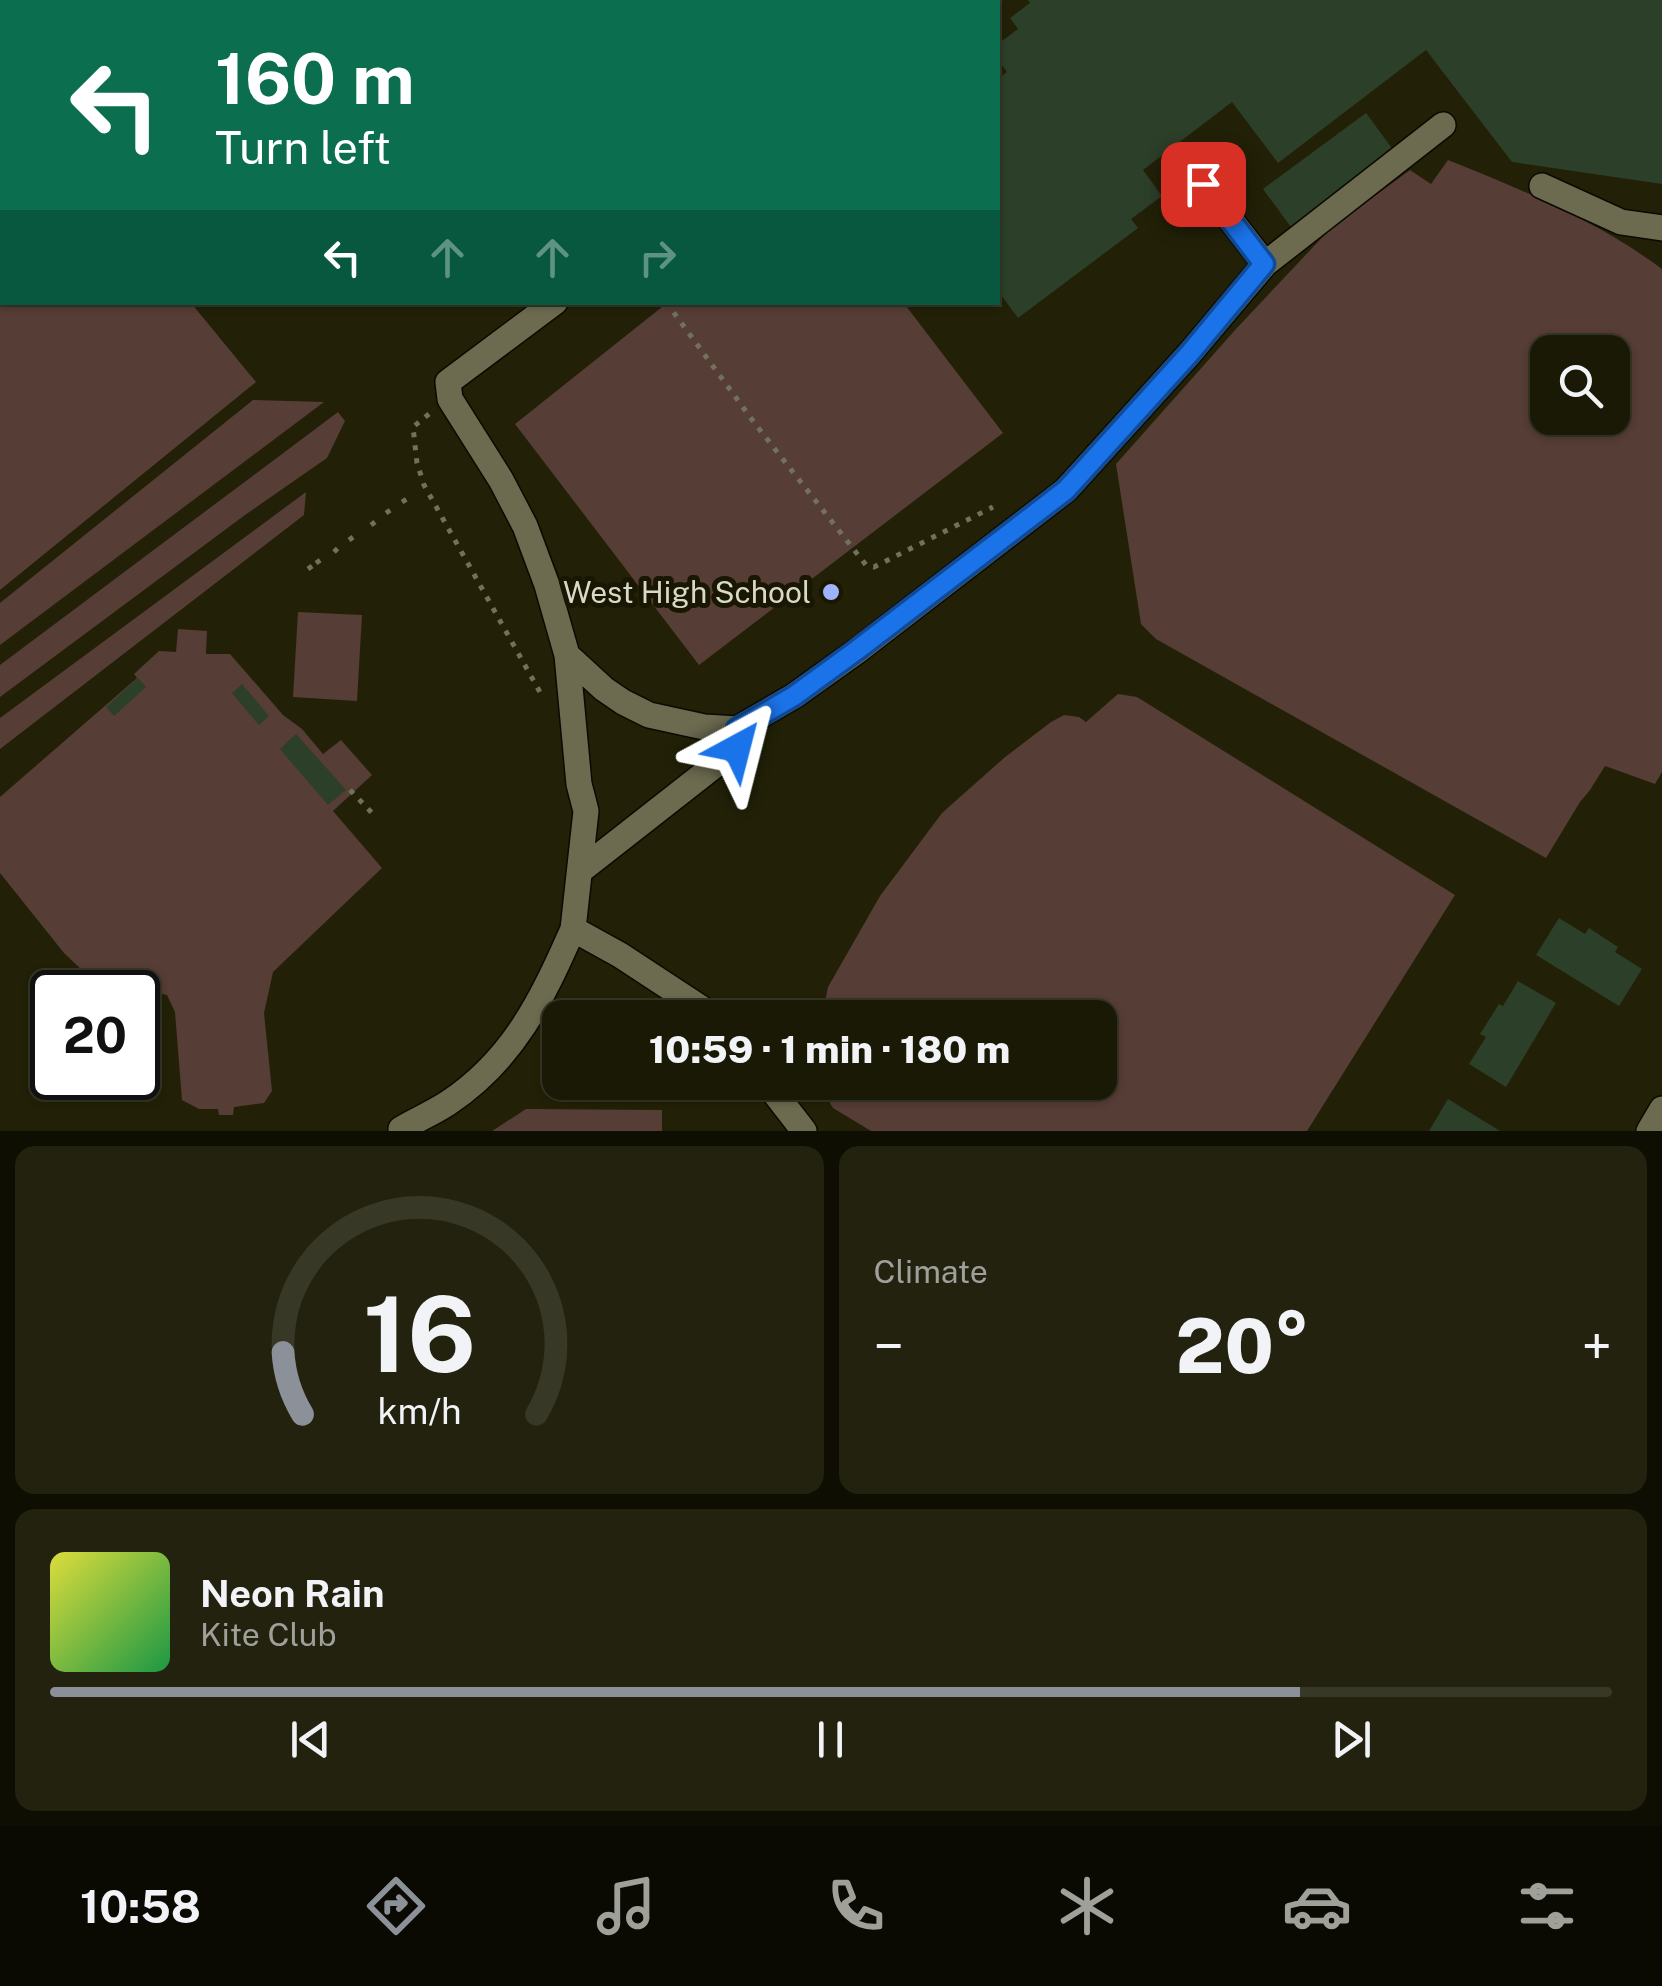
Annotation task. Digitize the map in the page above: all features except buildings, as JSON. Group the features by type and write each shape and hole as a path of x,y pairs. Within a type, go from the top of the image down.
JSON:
{"street":[{"path":"567,655 623,702 649,715 704,727 737,729 794,696 1066,490 1264,264 1443,125"},
{"path":"1203,184 1264,264"},
{"path":"1542,186 1621,222 1662,228"},
{"path":"401,1129 448,1103 478,1079 512,1042 534,1013 573,930 586,811 579,784 567,655 525,526 450,399 448,382 550,305"},
{"path":"580,871 737,748 737,729"},
{"path":"573,930 688,1000"},
{"path":"780,1100 804,1131"},
{"path":"1649,1131 1662,1109"}],"path":[{"path":"668,305 866,565 874,567 999,504"},
{"path":"436,409 413,427 424,485 543,699"},
{"path":"402,502 410,496"},
{"path":"386,513 395,507"},
{"path":"370,524 379,519"},
{"path":"349,540 356,535"},
{"path":"334,552 340,546"},
{"path":"350,790 373,814"}],"shaded area":[{"path":"1448,160 1585,221 1662,269 1662,772 1655,784 1605,766 1546,858 1156,639 1141,624 1116,464 1331,228 1410,170 1431,184"},
{"path":"0,305 193,305 256,382 0,590"},
{"path":"664,305 905,305 1003,433 699,665 515,424"},
{"path":"253,400 324,402 0,645 0,603"},
{"path":"338,412 345,421 327,458 0,697 0,665"},
{"path":"306,492 304,515 0,749 0,718"},
{"path":"298,612 362,615 357,701 293,697"},
{"path":"178,629 207,631 206,654 230,654 323,754 341,740 372,775 333,811 382,868 273,972 264,1013 272,1091 264,1103 234,1107 233,1115 219,1115 218,1109 199,1109 182,1100 175,1012 167,995 160,994 160,970 82,970 0,873 0,797 137,678 134,674 159,651 176,652"},
{"path":"1118,694 1137,697 1455,895 1307,1131 871,1131 833,1108 828,1100 1117,1100 1117,1000 825,1000 828,987 880,896 942,813 1051,722 1064,715 1086,722"},
{"path":"526,1109 662,1110 662,1131 492,1131"}],"place":[{"name":"West High School","path":"831,592"}],"route":[{"path":"737,748 737,729 794,696 1066,490 1264,264 1203,184"}]}
